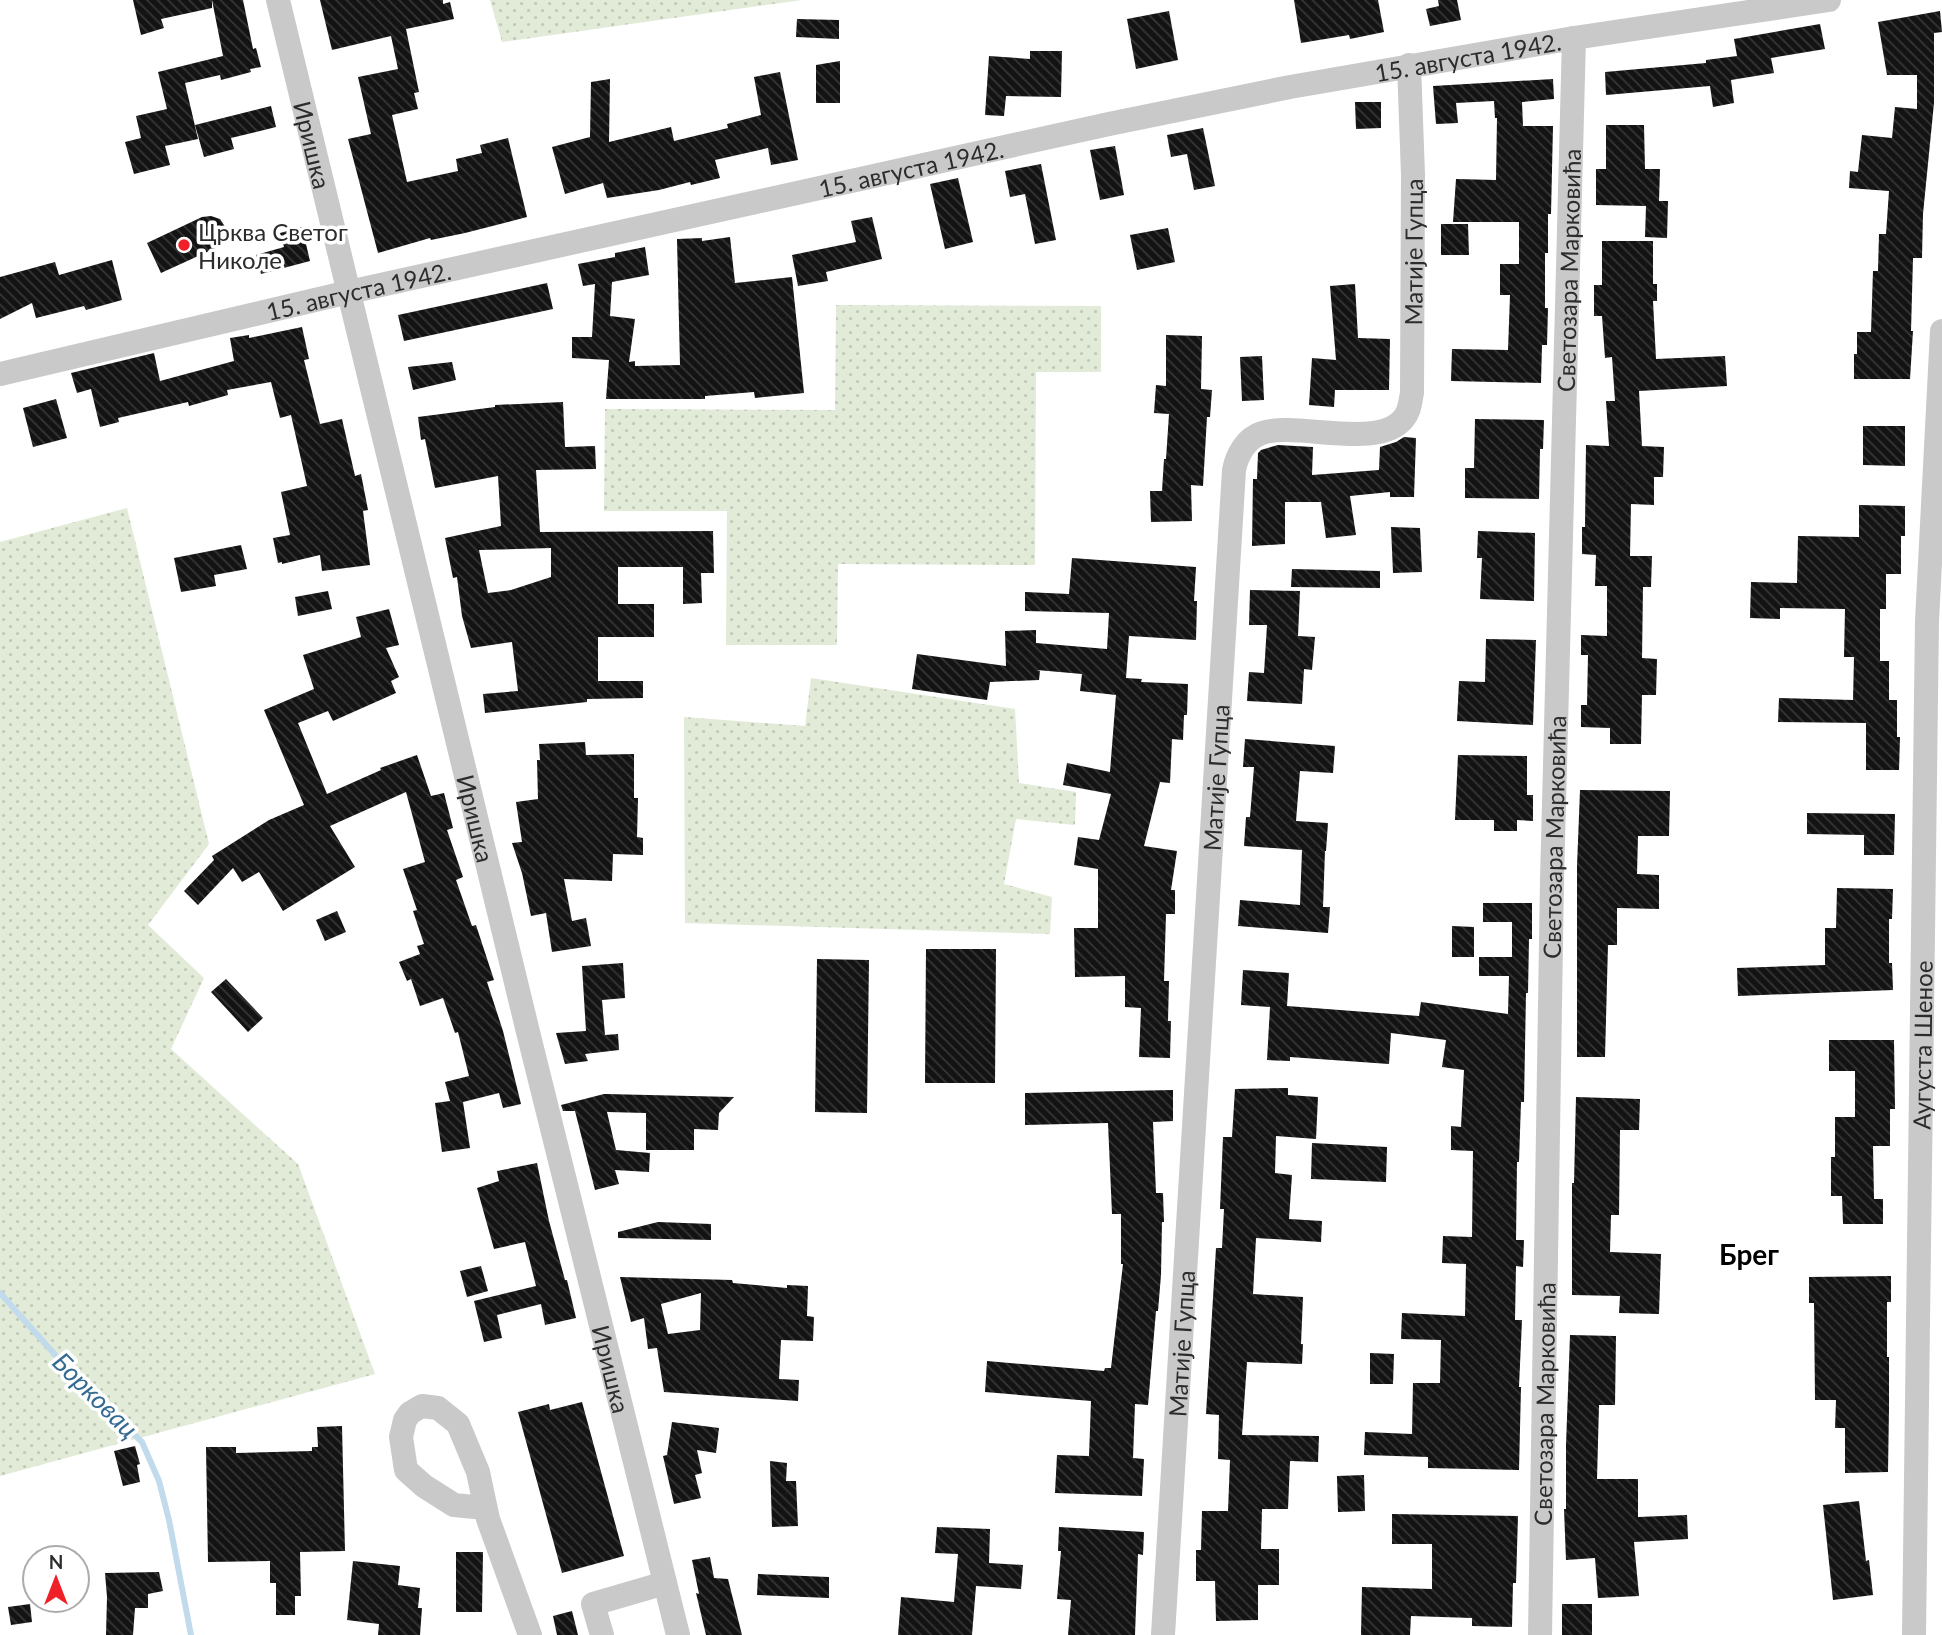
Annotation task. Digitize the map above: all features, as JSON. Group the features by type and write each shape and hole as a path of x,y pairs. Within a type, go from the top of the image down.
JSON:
{"street":[{"name":"Иришка","path":"278,0 531,1045 678,1635"},
{"name":"15. августа 1942.","path":"0,374 349,292 1290,87 1574,38 1829,0"},
{"name":"Светозара Марковића","path":"1540,1635 1552,880 1574,38"},
{"name":"Матије Гупца","path":"1163,1635 1234,470 1237,457 1243,448 1261,433 1382,432 1398,425 1409,411 1412,393 1413,175 1409,65"},
{"name":"Аугуста Шеное","path":"1914,1635 1926,635 1942,331"},
{"path":"485,1508 530,1635"},
{"path":"602,1635 593,1604 665,1583"}],"green space":[{"path":"490,0 802,0 502,42"},
{"path":"836,305 1101,306 1101,372 1036,372 1035,565 838,564 837,645 726,645 727,511 604,511 605,409 835,410"},
{"path":"127,508 209,844 148,925 204,978 171,1049 298,1164 375,1374 0,1476 0,542"},
{"path":"811,678 1015,709 1019,783 1076,792 1075,825 1016,819 1004,884 1052,897 1050,934 685,923 684,717 805,726"}],"building":[{"path":"133,0 212,0 212,8 161,19 164,28 141,35"},
{"path":"212,0 243,0 253,49 256,48 261,67 221,80 220,75 185,83 198,139 165,146 170,165 134,174 125,142 141,138 136,116 167,109 158,72 223,56"},
{"path":"320,0 443,0 443,4 450,2 454,19 406,29 419,92 414,93 418,109 392,115 407,182 458,171 456,159 482,153 480,145 508,138 527,217 465,233 431,240 430,238 378,253 348,139 371,134 358,77 398,69 391,36 332,50"},
{"path":"1294,0 1378,0 1384,32 1350,39 1349,35 1301,43"},
{"path":"1438,0 1457,0 1461,20 1430,26 1426,9 1439,6"},
{"path":"1169,11 1178,60 1136,69 1127,19"},
{"path":"1940,11 1942,32 1934,33 1934,103 1923,214 1922,258 1913,258 1910,379 1854,379 1857,332 1871,332 1873,271 1878,271 1879,234 1886,234 1889,191 1849,188 1850,171 1858,172 1862,135 1892,138 1895,107 1917,109 1917,75 1887,75 1878,22"},
{"path":"797,19 839,20 839,39 796,37"},
{"path":"1820,24 1825,49 1771,58 1774,73 1731,80 1734,103 1713,107 1710,86 1606,95 1605,72 1706,63 1706,60 1737,56 1734,39"},
{"path":"1030,51 1062,51 1061,97 1006,96 1004,116 985,115 989,56 1030,59"},
{"path":"840,61 840,103 816,103 816,65"},
{"path":"780,72 798,160 771,165 768,148 715,160 720,178 691,185 690,182 607,198 603,183 565,194 552,147 590,137 591,82 610,79 609,142 671,127 674,141 728,128 727,124 761,115 754,77"},
{"path":"1553,79 1554,99 1522,102 1523,126 1553,126 1551,214 1548,214 1548,253 1545,253 1547,345 1542,345 1541,383 1451,381 1452,349 1508,350 1510,295 1500,295 1500,264 1519,264 1519,222 1453,222 1456,179 1496,180 1497,118 1494,101 1456,103 1458,123 1436,124 1433,86"},
{"path":"1355,102 1381,102 1381,128 1356,129"},
{"path":"271,106 276,127 231,138 234,149 204,157 195,125"},
{"path":"1606,125 1644,125 1645,169 1660,169 1659,201 1668,201 1667,238 1645,237 1646,206 1596,205 1596,169 1606,169"},
{"path":"1203,128 1215,186 1194,190 1187,154 1171,157 1167,135"},
{"path":"1115,146 1124,195 1100,200 1090,150"},
{"path":"1041,164 1056,240 1035,244 1025,194 1010,197 1005,171"},
{"path":"958,178 973,242 945,249 930,184"},
{"name":"Црква Светог Николе","path":"202,217 220,219 226,228 226,236 220,246 161,273 147,243"},
{"path":"872,217 882,259 826,272 828,281 798,286 792,255 856,242 851,221"},
{"path":"1441,224 1468,224 1469,255 1441,255"},
{"path":"302,227 310,261 261,274 256,255 284,247 280,233"},
{"path":"1168,228 1175,262 1137,270 1130,235"},
{"path":"730,237 735,283 792,277 804,393 755,398 754,392 705,396 705,399 606,399 609,360 572,358 572,337 592,337 595,284 583,286 578,264 615,257 615,253 645,247 649,275 612,282 610,316 635,319 629,362 635,361 635,366 680,365 677,239 702,238 702,241"},
{"path":"1602,241 1653,241 1653,284 1657,284 1657,301 1653,301 1656,359 1725,356 1727,386 1639,391 1642,446 1664,447 1663,477 1654,477 1654,505 1631,504 1630,556 1652,556 1651,587 1643,587 1642,658 1657,659 1656,695 1642,695 1641,744 1610,744 1610,728 1581,727 1581,705 1587,705 1588,655 1581,655 1581,635 1607,636 1607,586 1595,586 1596,555 1582,554 1586,445 1609,446 1606,401 1615,401 1612,357 1605,358 1602,316 1594,316 1594,285 1602,285"},
{"path":"112,260 122,300 86,310 84,306 36,318 32,303 0,319 0,277 55,262 59,275"},
{"path":"547,283 553,309 404,341 398,315"},
{"path":"1355,284 1358,338 1390,339 1389,390 1335,390 1334,407 1309,405 1312,358 1336,360 1330,286"},
{"path":"302,327 309,359 304,360 320,424 342,419 355,476 361,474 368,510 363,511 370,565 322,571 320,555 278,563 273,538 290,535 281,492 307,486 291,415 280,418 271,382 227,390 228,395 189,406 188,402 118,418 119,422 100,427 91,389 77,393 71,373 154,353 160,381 234,361 230,338 249,335 249,338"},
{"path":"1166,335 1202,336 1201,389 1212,390 1210,417 1207,417 1203,486 1191,485 1192,521 1151,522 1150,491 1162,491 1166,459 1169,414 1154,413 1156,385 1166,386"},
{"path":"1262,356 1264,400 1242,401 1240,357"},
{"path":"452,362 456,380 413,390 408,367"},
{"path":"56,399 67,438 33,447 23,408"},
{"path":"563,402 565,447 595,446 596,469 536,470 540,532 713,531 714,573 701,573 702,603 683,604 683,567 618,567 618,604 654,604 654,637 598,637 598,681 643,681 643,698 587,699 587,702 485,713 483,694 518,691 512,642 471,648 462,616 457,577 453,578 445,538 501,526 498,476 435,488 425,439 421,440 418,417 495,405","holes":["551,548 551,577 511,590 488,593 479,550"]},
{"path":"1475,419 1544,420 1543,449 1540,449 1539,499 1465,498 1465,468 1474,468"},
{"path":"1863,426 1905,426 1905,466 1863,465"},
{"path":"1404,437 1416,438 1414,497 1390,497 1390,492 1350,496 1356,535 1326,538 1321,502 1285,502 1285,544 1252,546 1253,479 1257,479 1258,453 1261,450 1278,445 1313,447 1312,475 1379,470 1380,447"},
{"path":"1859,505 1905,506 1905,536 1901,536 1901,574 1886,574 1886,609 1880,609 1880,661 1889,661 1889,700 1897,700 1899,770 1866,770 1866,723 1778,722 1779,698 1853,700 1854,657 1844,657 1845,609 1780,608 1780,619 1750,618 1751,582 1797,583 1798,536 1859,537"},
{"path":"1391,527 1420,528 1422,572 1393,573"},
{"path":"1478,531 1535,533 1534,601 1480,599 1482,558 1477,558"},
{"path":"241,545 247,569 214,575 216,586 181,592 174,558"},
{"path":"1072,558 1196,567 1196,640 1129,636 1126,678 1142,679 1141,682 1188,684 1183,740 1172,739 1170,783 1160,782 1144,846 1177,851 1171,890 1175,890 1175,914 1166,914 1164,981 1169,981 1170,1058 1139,1057 1141,1008 1125,1007 1125,976 1075,977 1074,928 1098,928 1098,869 1074,865 1078,837 1099,840 1111,794 1063,785 1067,763 1110,772 1116,695 1080,691 1082,674 1037,670 1040,671 1039,680 990,682 987,700 912,689 917,654 1006,666 1005,631 1036,630 1036,643 1107,649 1109,613 1025,611 1025,592 1069,594"},
{"path":"1292,569 1380,571 1380,588 1291,587"},
{"path":"1250,590 1300,591 1298,636 1315,637 1312,670 1304,669 1302,704 1247,701 1249,672 1264,673 1267,625 1249,625"},
{"path":"328,591 332,609 298,616 295,597"},
{"path":"389,609 399,645 386,648 399,677 391,681 396,693 333,721 328,711 298,723 327,794 381,770 380,768 417,755 431,796 444,793 453,828 447,830 463,877 456,880 472,926 476,925 494,980 487,982 503,1031 521,1104 503,1108 499,1093 463,1102 470,1148 442,1152 435,1103 450,1101 445,1082 469,1076 458,1032 455,1033 443,998 420,1006 411,979 407,981 399,962 420,954 417,946 424,944 413,911 417,910 403,869 425,862 406,792 330,826 355,867 283,911 259,872 242,882 233,868 198,905 184,891 214,860 212,856 269,820 304,805 264,710 314,689 303,655 361,637 356,617"},
{"path":"1486,639 1536,640 1533,725 1457,721 1459,681 1485,682"},
{"path":"1245,739 1335,746 1333,773 1300,771 1296,821 1328,823 1323,907 1330,907 1328,933 1238,926 1240,900 1300,905 1302,850 1244,846 1246,817 1250,817 1254,767 1243,767"},
{"path":"585,742 586,755 634,754 634,798 638,798 637,837 643,838 643,855 613,854 612,881 564,879 572,921 586,918 591,946 552,952 546,913 531,916 522,873 512,843 522,842 516,802 538,799 539,744"},
{"path":"1458,755 1527,756 1527,795 1533,795 1533,821 1517,820 1517,831 1494,831 1494,820 1455,820"},
{"path":"1580,790 1670,791 1669,836 1638,836 1637,874 1659,875 1659,909 1617,908 1617,945 1608,945 1605,1057 1577,1057 1577,866"},
{"path":"1807,813 1895,814 1894,855 1864,855 1864,835 1807,834"},
{"path":"1837,888 1893,889 1892,919 1889,919 1889,963 1892,963 1893,990 1738,996 1737,968 1825,965 1825,928 1836,928"},
{"path":"1483,903 1532,903 1532,939 1529,939 1526,993 1524,1102 1521,1102 1517,1162 1516,1240 1524,1240 1523,1267 1516,1266 1515,1320 1522,1320 1519,1470 1428,1468 1428,1457 1364,1455 1365,1432 1412,1434 1413,1383 1440,1383 1441,1340 1401,1339 1402,1313 1465,1316 1466,1264 1442,1263 1443,1236 1472,1237 1473,1151 1451,1150 1451,1126 1461,1127 1464,1070 1442,1067 1446,1040 1391,1033 1389,1064 1290,1057 1290,1061 1267,1060 1270,1007 1241,1005 1243,970 1289,973 1287,1006 1419,1016 1421,1002 1508,1014 1509,976 1479,976 1479,957 1512,957 1512,922 1483,922"},
{"path":"337,911 346,932 325,941 316,920"},
{"path":"1452,926 1474,927 1474,957 1452,957"},
{"path":"926,949 996,949 995,1083 925,1083"},
{"path":"817,959 869,960 867,1113 815,1112"},
{"path":"623,963 625,998 602,1000 605,1035 618,1034 619,1050 585,1054 588,1061 565,1064 556,1033 586,1031 582,966"},
{"path":"226,979 263,1018 248,1032 211,992"},
{"path":"1829,1040 1894,1040 1895,1109 1890,1109 1890,1146 1873,1146 1874,1199 1883,1199 1883,1224 1843,1224 1842,1196 1831,1196 1835,1117 1855,1117 1855,1071 1829,1071"},
{"path":"1288,1088 1288,1095 1318,1097 1316,1139 1276,1136 1275,1173 1292,1175 1289,1219 1322,1221 1321,1242 1256,1238 1253,1294 1303,1297 1302,1364 1247,1362 1242,1435 1319,1436 1318,1462 1290,1461 1288,1509 1262,1509 1261,1549 1279,1549 1279,1585 1258,1585 1258,1620 1216,1621 1215,1581 1196,1581 1196,1550 1201,1550 1202,1511 1228,1511 1230,1460 1218,1459 1219,1415 1206,1414 1216,1248 1222,1248 1224,1209 1220,1209 1223,1137 1232,1137 1235,1089"},
{"path":"1173,1090 1173,1121 1153,1122 1156,1193 1163,1193 1164,1222 1148,1405 1135,1404 1133,1458 1144,1459 1142,1496 1055,1493 1057,1455 1089,1456 1091,1401 985,1392 987,1361 1104,1371 1105,1368 1111,1368 1123,1264 1121,1214 1112,1214 1108,1123 1025,1125 1025,1093"},
{"path":"604,1094 734,1097 719,1113 718,1130 694,1129 694,1150 646,1150 646,1113 607,1112 616,1150 650,1153 649,1172 615,1170 619,1184 595,1190 575,1111 563,1111 561,1105"},
{"path":"1576,1097 1640,1099 1639,1130 1620,1130 1619,1215 1611,1215 1610,1252 1661,1254 1659,1314 1619,1313 1620,1296 1572,1295 1572,1183"},
{"path":"1312,1143 1387,1147 1386,1182 1311,1179"},
{"path":"537,1163 549,1221 576,1318 545,1325 541,1304 497,1315 502,1338 484,1342 474,1301 536,1286 525,1242 494,1249 477,1188 499,1181 497,1171"},
{"path":"658,1222 711,1224 711,1240 618,1238 618,1232"},
{"path":"481,1266 488,1291 467,1297 460,1271"},
{"path":"1891,1276 1891,1302 1887,1302 1888,1472 1845,1473 1845,1428 1835,1428 1836,1400 1815,1400 1814,1303 1809,1303 1809,1277"},
{"path":"620,1277 732,1280 733,1283 787,1288 787,1285 808,1286 807,1316 814,1317 813,1341 781,1340 779,1379 799,1380 798,1401 664,1392 657,1348 648,1349 644,1318 631,1322","holes":["701,1293 700,1330 668,1334 661,1304"]},
{"path":"1570,1335 1616,1336 1615,1405 1599,1405 1597,1479 1638,1479 1638,1517 1687,1515 1688,1539 1634,1542 1639,1596 1598,1598 1595,1558 1566,1560 1564,1509"},
{"path":"1370,1353 1394,1354 1393,1384 1370,1384"},
{"path":"582,1402 624,1556 562,1573 518,1412 549,1404 550,1410"},
{"path":"672,1422 719,1428 716,1453 697,1450 702,1473 695,1475 701,1498 674,1504 663,1456 667,1455"},
{"path":"342,1426 345,1551 300,1552 301,1596 295,1596 295,1615 276,1615 276,1583 270,1583 270,1561 208,1562 206,1447 236,1447 236,1453 312,1451 312,1447 318,1447 317,1427"},
{"path":"135,1446 140,1464 137,1465 140,1482 123,1486 114,1451"},
{"path":"770,1461 787,1463 786,1481 796,1481 798,1526 772,1527"},
{"path":"1364,1475 1365,1511 1338,1512 1337,1476"},
{"path":"1859,1501 1873,1595 1833,1600 1823,1505"},
{"path":"1392,1514 1518,1516 1512,1627 1472,1626 1472,1618 1411,1616 1410,1635 1361,1635 1362,1587 1432,1589 1432,1544 1392,1544"},
{"path":"937,1527 990,1529 989,1563 1023,1565 1021,1589 976,1586 972,1635 898,1635 901,1597 954,1602 958,1554 935,1553"},
{"path":"1059,1527 1144,1532 1143,1555 1138,1554 1135,1635 1068,1635 1071,1600 1057,1599 1061,1551 1058,1551"},
{"path":"456,1552 483,1552 482,1612 456,1612"},
{"path":"710,1557 714,1578 728,1579 742,1635 706,1635 696,1593 699,1594 692,1560"},
{"path":"353,1561 400,1566 398,1585 420,1588 420,1635 378,1635 379,1624 347,1620"},
{"path":"159,1572 163,1591 148,1594 148,1608 135,1608 133,1635 106,1635 105,1573"},
{"path":"758,1574 829,1577 829,1598 757,1595"},
{"path":"1562,1604 1592,1604 1592,1635 1562,1635"},
{"path":"21,1605 21,1614 31,1614 32,1622 11,1625 8,1607"},
{"path":"572,1611 578,1635 557,1635 553,1616"}],"waterway":[{"name":"Борковац","path":"0,1293 82,1385 142,1442 159,1481 169,1520 191,1635"}],"place":[{"name":"Црква Светог Николе","path":"184,245"}],"district":[{"name":"Брег","path":"1749,1254"}]}
